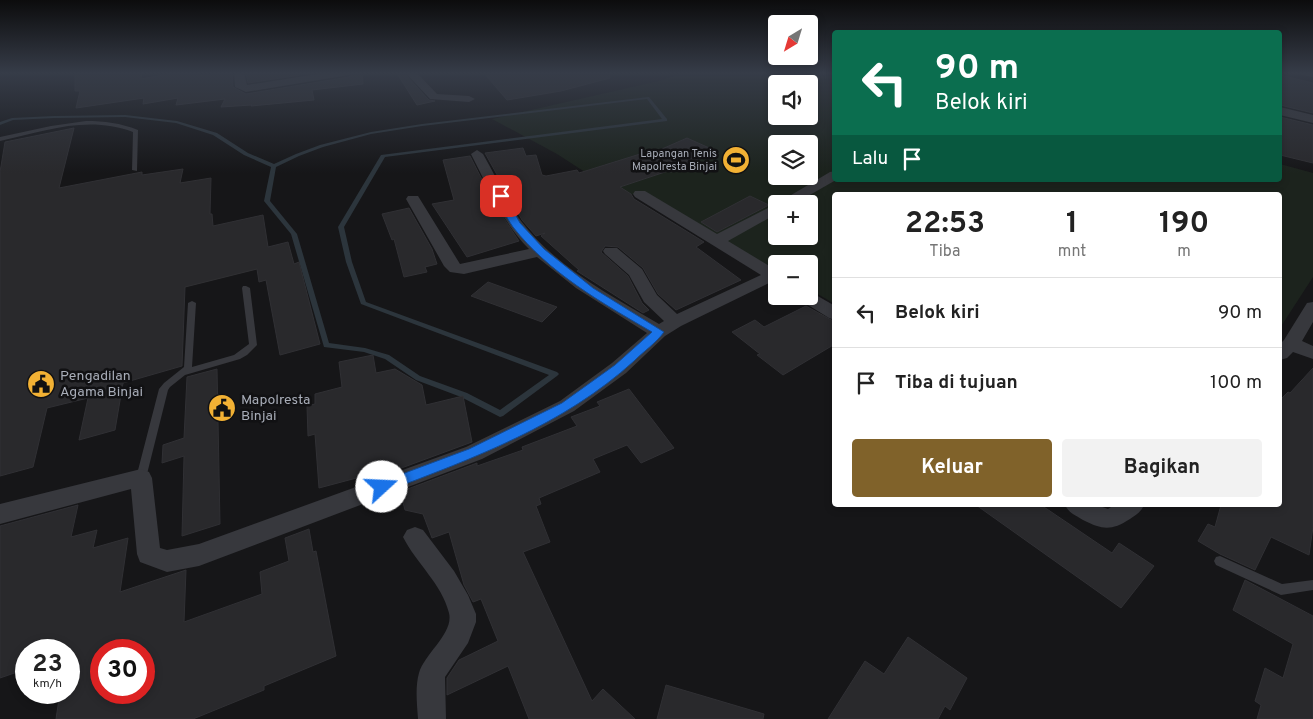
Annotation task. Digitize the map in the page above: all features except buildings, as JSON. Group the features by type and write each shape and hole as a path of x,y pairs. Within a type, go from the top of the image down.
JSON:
{"street":[{"path":"1282,111 1313,119"},
{"path":"477,154 516,225 540,251 589,290 667,327"},
{"path":"799,195 832,176"},
{"path":"640,194 768,272"},
{"path":"413,200 452,266 456,269 464,269 540,251"},
{"path":"718,240 768,212"},
{"path":"611,251 636,272 667,327"},
{"path":"0,514 141,478 149,554 167,561 199,555 474,453 567,406 619,368 667,327 768,279"},
{"path":"818,303 832,312"},
{"path":"1313,307 1286,349 1313,353"},
{"path":"1080,507 1095,515 1111,519 1130,507"},
{"path":"415,537 449,584 464,614 461,628 433,671 431,679 432,719"}],"lane":[{"path":"0,139 88,122 125,125 136,131 135,170"},
{"path":"184,372 237,357 244,354 253,345 246,288"},
{"path":"141,478 164,389 172,380 188,368 192,303"},
{"path":"1220,561 1281,590 1313,585"}],"shaded area":[{"path":"551,106 768,106 768,125 818,125 818,106 832,106 832,182 1282,182 1282,165 1313,173 1313,277 1282,325 1282,192 832,192 832,302 818,294 818,255 768,255 768,265 641,193 622,196 557,154 492,119"}],"waterway":[{"path":"274,166 321,146 371,133 585,106"},
{"path":"274,166 267,201 294,234 326,345 365,350 387,357 418,378 464,395 500,414 555,374 363,303 349,262 341,227 383,156 665,120 654,106"},
{"path":"0,124 12,119 125,116 177,122 215,134 246,154 274,166"}],"place":[{"name":"Lapangan Tenis Mapolresta Binjai","path":"736,160"},
{"name":"Pengadilan Agama Binjai","path":"41,384"},
{"name":"Mapolresta Binjai","path":"222,408"}],"route":[{"path":"382,487 474,453 567,406 619,368 659,332 589,290 540,251 516,225 501,196"}]}
